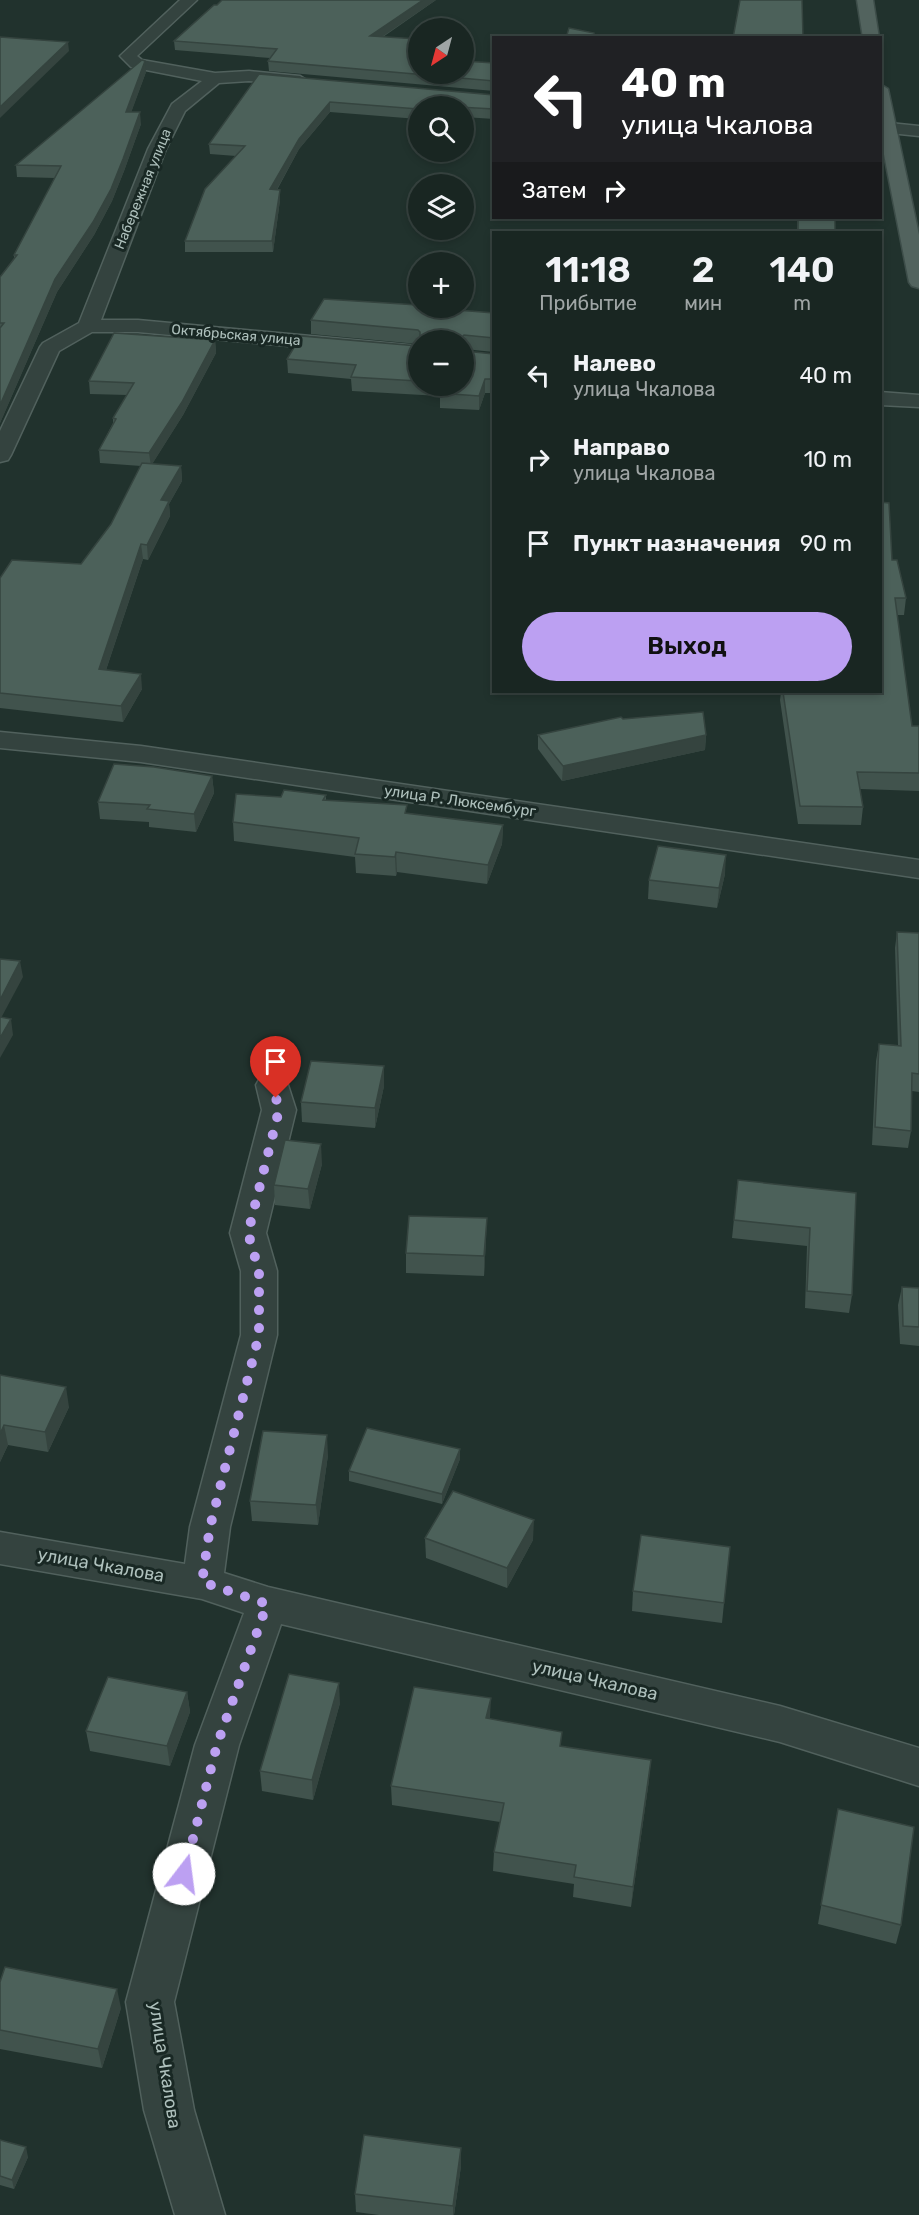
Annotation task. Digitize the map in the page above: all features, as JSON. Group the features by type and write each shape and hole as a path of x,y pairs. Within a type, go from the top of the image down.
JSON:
{"main road":[{"path":"865,0 871,36"},
{"path":"882,108 884,127 919,282"}],"street":[{"path":"189,0 128,56 137,64 215,78 249,76 316,83"},
{"name":"Набережная улица","path":"88,326 157,149 178,108 215,78"},
{"path":"884,127 919,131"},
{"path":"0,455 50,347 88,326"},
{"name":"Октябрьская улица","path":"88,326 138,326 408,351"},
{"path":"882,398 919,401"},
{"name":"улица Р. Люксембург","path":"0,740 141,754 919,868"},
{"path":"202,1582 210,1527 259,1335 259,1271 248,1233 279,1110 272,1085"},
{"name":"улица Чкалова","path":"0,1548 202,1582 267,1604 780,1724 919,1767"},
{"name":"улица Чкалова","path":"200,2215 169,2110 150,2001 217,1745 267,1604"}],"building":[{"path":"222,0 423,0 370,36 408,38 408,73 268,61 277,49 174,41"},
{"path":"740,0 802,0 803,36 733,36"},
{"path":"569,28 594,33 594,36 567,36"},
{"path":"0,37 68,42 0,107"},
{"path":"142,60 145,61 126,112 140,112 111,189 93,222 55,279 0,405 0,328 4,323 0,323 0,277 17,255 14,255 61,166 16,165"},
{"path":"474,62 492,63 492,81 474,79"},
{"path":"259,74 492,95 492,109 474,108 474,96 408,96 408,108 330,102 299,139 270,189 280,190 272,241 185,241 205,189 245,146 209,144"},
{"path":"798,219 835,219 835,231 798,231"},
{"path":"324,299 408,304 408,318 474,318 474,311 492,313 492,338 474,336 474,330 418,330 311,320"},
{"path":"114,333 215,340 182,402 149,453 99,450 116,419 113,418 134,383 89,381"},
{"path":"301,336 408,345 408,380 351,377 356,365 287,359"},
{"path":"474,352 492,354 492,379 485,379 479,396 474,396"},
{"path":"142,463 181,466 161,500 169,501 147,545 141,544 99,669 141,674 121,706 0,693 0,578 12,560 81,564 111,524"},
{"path":"882,502 889,503 892,560 897,560 906,598 895,598 912,726 919,726 919,773 857,772 863,807 800,806 783,693 882,693"},
{"path":"703,712 706,735 563,766 538,735 621,717 623,719"},
{"path":"114,764 154,767 212,776 194,814 147,809 150,805 98,802"},
{"path":"284,790 326,795 323,800 407,805 405,813 503,825 488,865 396,852 395,857 355,854 359,838 233,822 236,794 281,797"},
{"path":"658,846 726,855 719,888 649,880"},
{"path":"897,932 919,933 919,1074 912,1073 911,1131 875,1127 879,1044 901,1046"},
{"path":"0,959 20,961 0,1000"},
{"path":"0,1017 11,1019 0,1038"},
{"path":"311,1061 384,1066 375,1108 301,1102"},
{"path":"285,1140 321,1144 308,1189 274,1185"},
{"path":"738,1180 856,1193 852,1295 807,1291 810,1228 734,1220"},
{"path":"409,1216 487,1218 484,1256 406,1253"},
{"path":"902,1287 919,1288 919,1327 903,1326"},
{"path":"0,1375 66,1387 45,1432 4,1425 0,1434"},
{"path":"367,1428 460,1449 442,1494 349,1471"},
{"path":"263,1431 327,1435 316,1505 250,1501"},
{"path":"453,1491 534,1520 507,1568 425,1538"},
{"path":"641,1535 730,1547 724,1603 633,1591"},
{"path":"289,1674 339,1683 312,1780 260,1771"},
{"path":"108,1677 187,1692 167,1746 86,1731"},
{"path":"414,1687 491,1698 486,1718 562,1732 560,1746 651,1760 633,1887 574,1877 576,1865 494,1852 504,1803 391,1786"},
{"path":"838,1809 914,1827 901,1925 821,1905"},
{"path":"5,1967 117,1989 98,2049 0,2030 0,1982"},
{"path":"364,2135 461,2148 453,2206 355,2194"},
{"path":"0,2140 26,2147 12,2180 0,2176"}],"route":[{"path":"184,1874 217,1745 267,1604 202,1582 210,1527 259,1335 259,1271 248,1233 279,1110 276,1098"}]}
